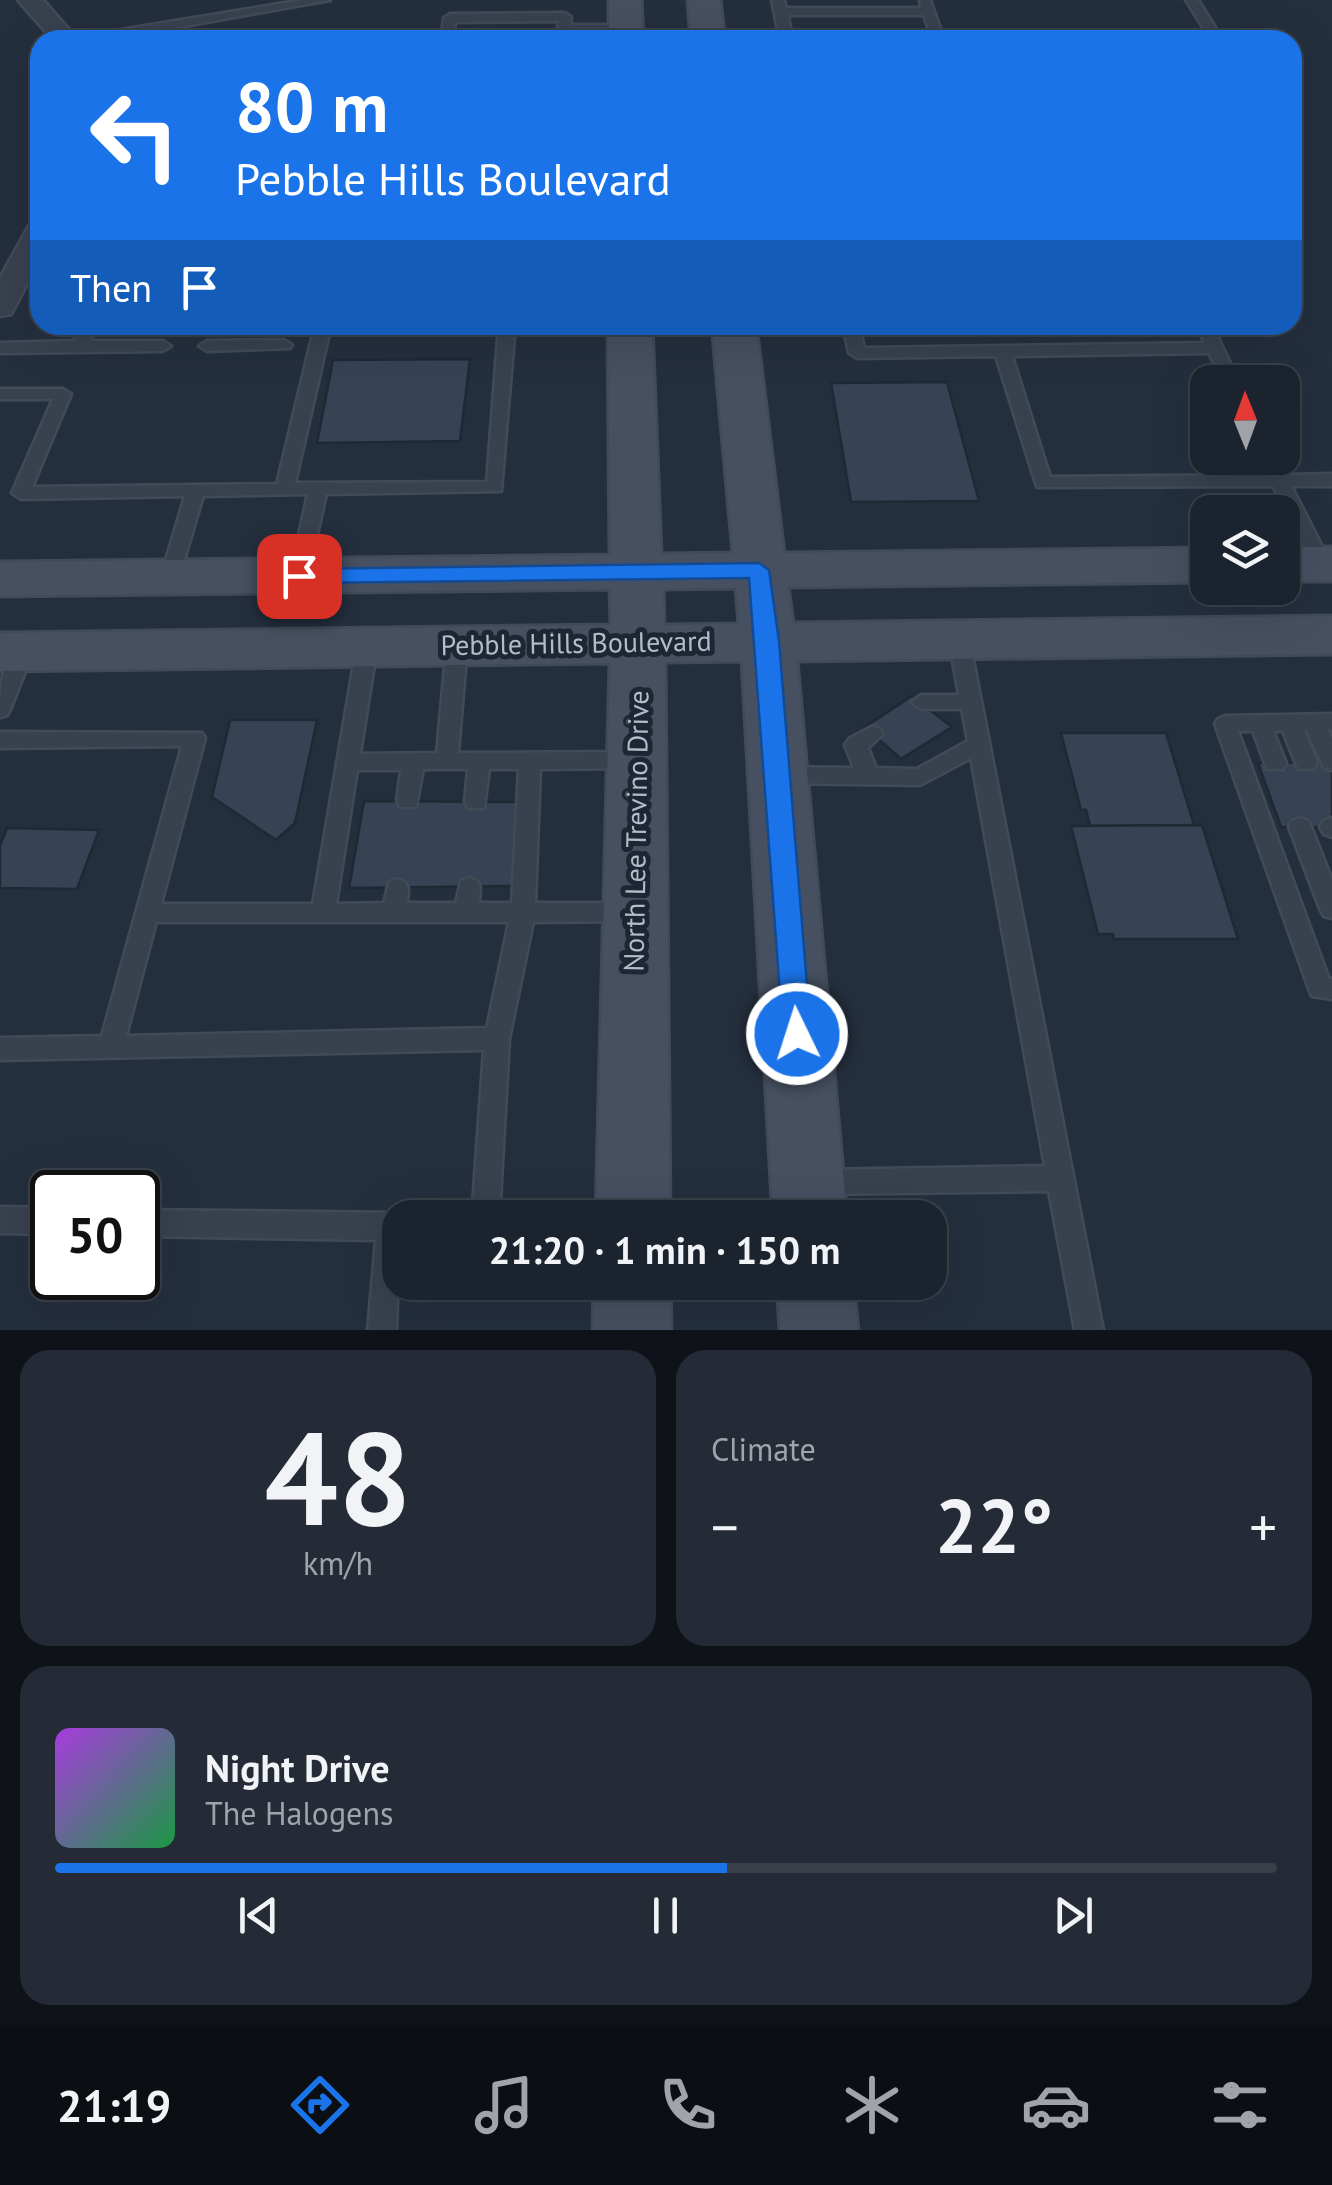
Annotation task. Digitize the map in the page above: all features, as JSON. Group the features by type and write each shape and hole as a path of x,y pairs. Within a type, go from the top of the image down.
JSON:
{"main road":[{"path":"704,0 707,30"},
{"name":"North Lee Trevino Drive","path":"630,335 638,642 633,1200"},
{"path":"735,335 768,641 809,1200"},
{"path":"0,578 1190,565"},
{"name":"Pebble Hills Boulevard","path":"12,652 1332,635"},
{"path":"632,1300 632,1330"},
{"path":"816,1300 818,1330"}],"street":[{"path":"30,0 57,30"},
{"path":"3,293 30,247"}],"lane":[{"path":"144,30 324,0"},
{"path":"1192,0 1211,30"},
{"path":"779,6 926,6 934,30"},
{"path":"448,30 450,18 564,17 563,30"},
{"path":"589,30 625,23"},
{"path":"80,346 85,335"},
{"path":"285,489 321,335"},
{"path":"0,394 63,394 21,493 495,487 506,335"},
{"path":"854,335 857,352 1214,348"},
{"path":"1208,335 1222,365"},
{"path":"207,346 284,345"},
{"path":"0,348 163,346"},
{"path":"1002,350 1043,483 1332,480"},
{"path":"1276,475 1312,564"},
{"path":"299,576 318,488"},
{"path":"170,577 196,490"},
{"path":"959,639 1089,1330"},
{"path":"446,762 457,644"},
{"path":"323,913 367,646"},
{"path":"0,710 12,652"},
{"path":"921,702 970,702"},
{"path":"1332,762 1323,722 1225,724 1321,989 1332,989"},
{"path":"1260,723 1275,763"},
{"path":"1291,723 1306,762"},
{"path":"868,776 856,745 874,734"},
{"path":"0,740 196,738 111,1046"},
{"path":"778,775 920,777 979,744"},
{"path":"347,762 636,760"},
{"path":"486,1200 496,1039 523,912 530,761"},
{"path":"408,801 413,762"},
{"path":"476,802 479,762"},
{"path":"1300,827 1332,909"},
{"path":"466,912 469,887"},
{"path":"394,912 397,888"},
{"path":"147,913 635,912"},
{"path":"0,1049 496,1039"},
{"path":"809,1200 1061,1178"},
{"path":"0,1220 30,1221"},
{"path":"160,1222 382,1226"},
{"path":"382,1330 386,1300"}],"building":[{"path":"470,359 460,441 317,443 333,360"},
{"path":"947,382 979,501 851,502 831,383"},
{"path":"912,696 952,727 901,759 865,727"},
{"path":"230,720 317,720 295,823 276,840 212,797"},
{"path":"1061,733 1166,733 1194,825 1090,826 1086,810 1081,810"},
{"path":"1332,762 1332,827 1281,827 1258,763"},
{"path":"364,801 521,802 515,886 349,888"},
{"path":"1202,825 1238,939 1114,939 1113,934 1098,934 1071,826"},
{"path":"7,828 99,830 77,889 0,888 0,845"}],"route":[{"path":"299,576 759,570 768,641 797,1034"}]}
